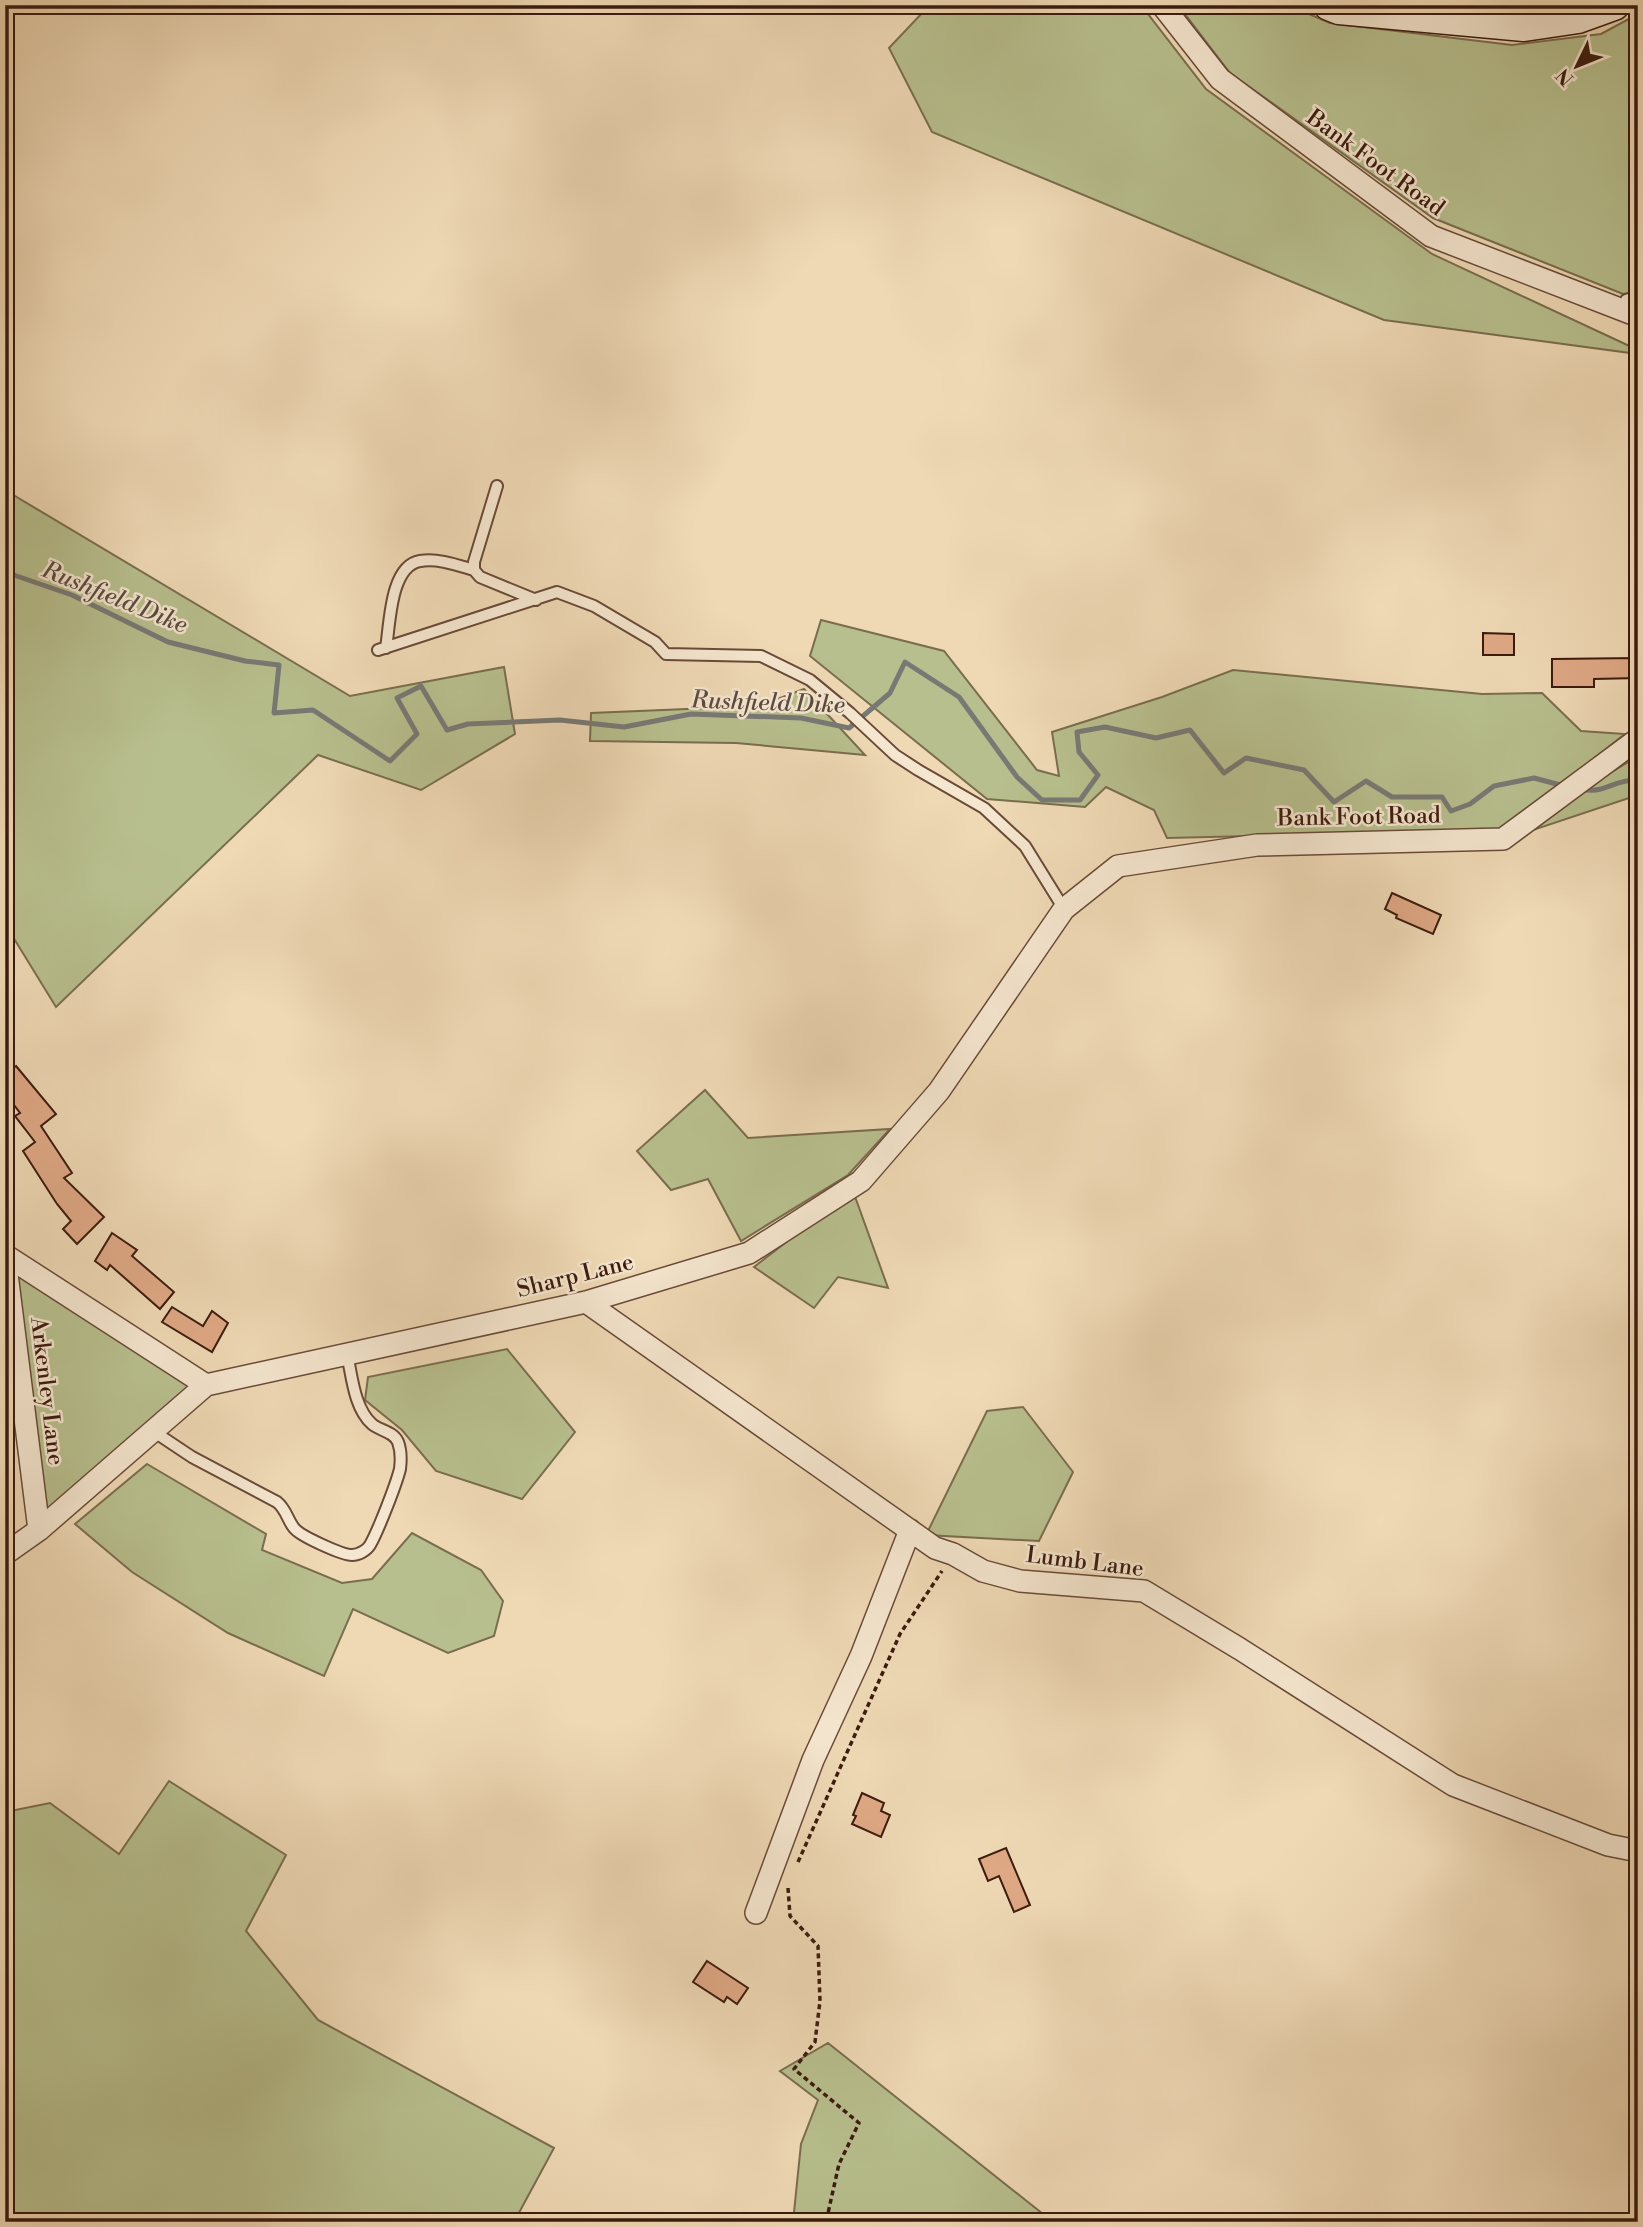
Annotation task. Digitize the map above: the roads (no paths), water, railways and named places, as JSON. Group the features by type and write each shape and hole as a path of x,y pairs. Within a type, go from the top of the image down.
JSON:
{"street":[{"name":"Bank Foot Road","path":"1162,5 1220,79 1431,236 1633,307"},
{"path":"1329,5 1339,9 1524,26 1578,18 1614,5"},
{"name":"Bank Foot Road","path":"1064,909 1118,866 1257,845 1503,839 1638,739"},
{"name":"Sharp Lane","path":"5,1554 39,1530 206,1385 586,1302 749,1253 861,1181 939,1091 1064,909"},
{"path":"5,1257 206,1385"},
{"name":"Arkenley Lane","path":"5,1257 39,1530"},
{"name":"Lumb Lane","path":"586,1302 935,1548 953,1554 983,1571 1020,1581 1144,1591 1453,1785 1608,1845 1638,1851"},
{"path":"756,1913 813,1760 861,1656 910,1530"}],"lane":[{"path":"474,570 474,562 497,486"},
{"path":"536,600 480,576 474,570 438,561 419,561 410,564 403,571 394,592 382,649 536,600 557,592 594,606 655,642 666,654 761,656 810,680 906,763 984,808 1025,846 1064,909"},
{"path":"153,1431 192,1457 277,1502 284,1507 296,1532 351,1555 363,1552 371,1544 382,1516 400,1468 400,1455 393,1436 370,1423 363,1412 354,1387 348,1354"}],"waterway":[{"name":"Rushfield Dike","path":"5,572 72,595 168,642 245,661 279,665 274,713 313,710 390,761 417,734 397,698 421,686 447,730 468,724 560,720 624,727 691,714 801,718 849,728 890,693 905,662 959,697 1017,777 1042,800 1080,800 1098,775 1079,752 1077,732 1105,727 1156,738 1190,730 1224,773 1246,758 1304,770 1334,802 1366,781 1392,797 1442,797 1451,811 1470,804 1494,786 1534,778 1564,786"},
{"name":"Rushfield Dike","path":"1581,789 1603,789 1629,780 1638,780"}]}
